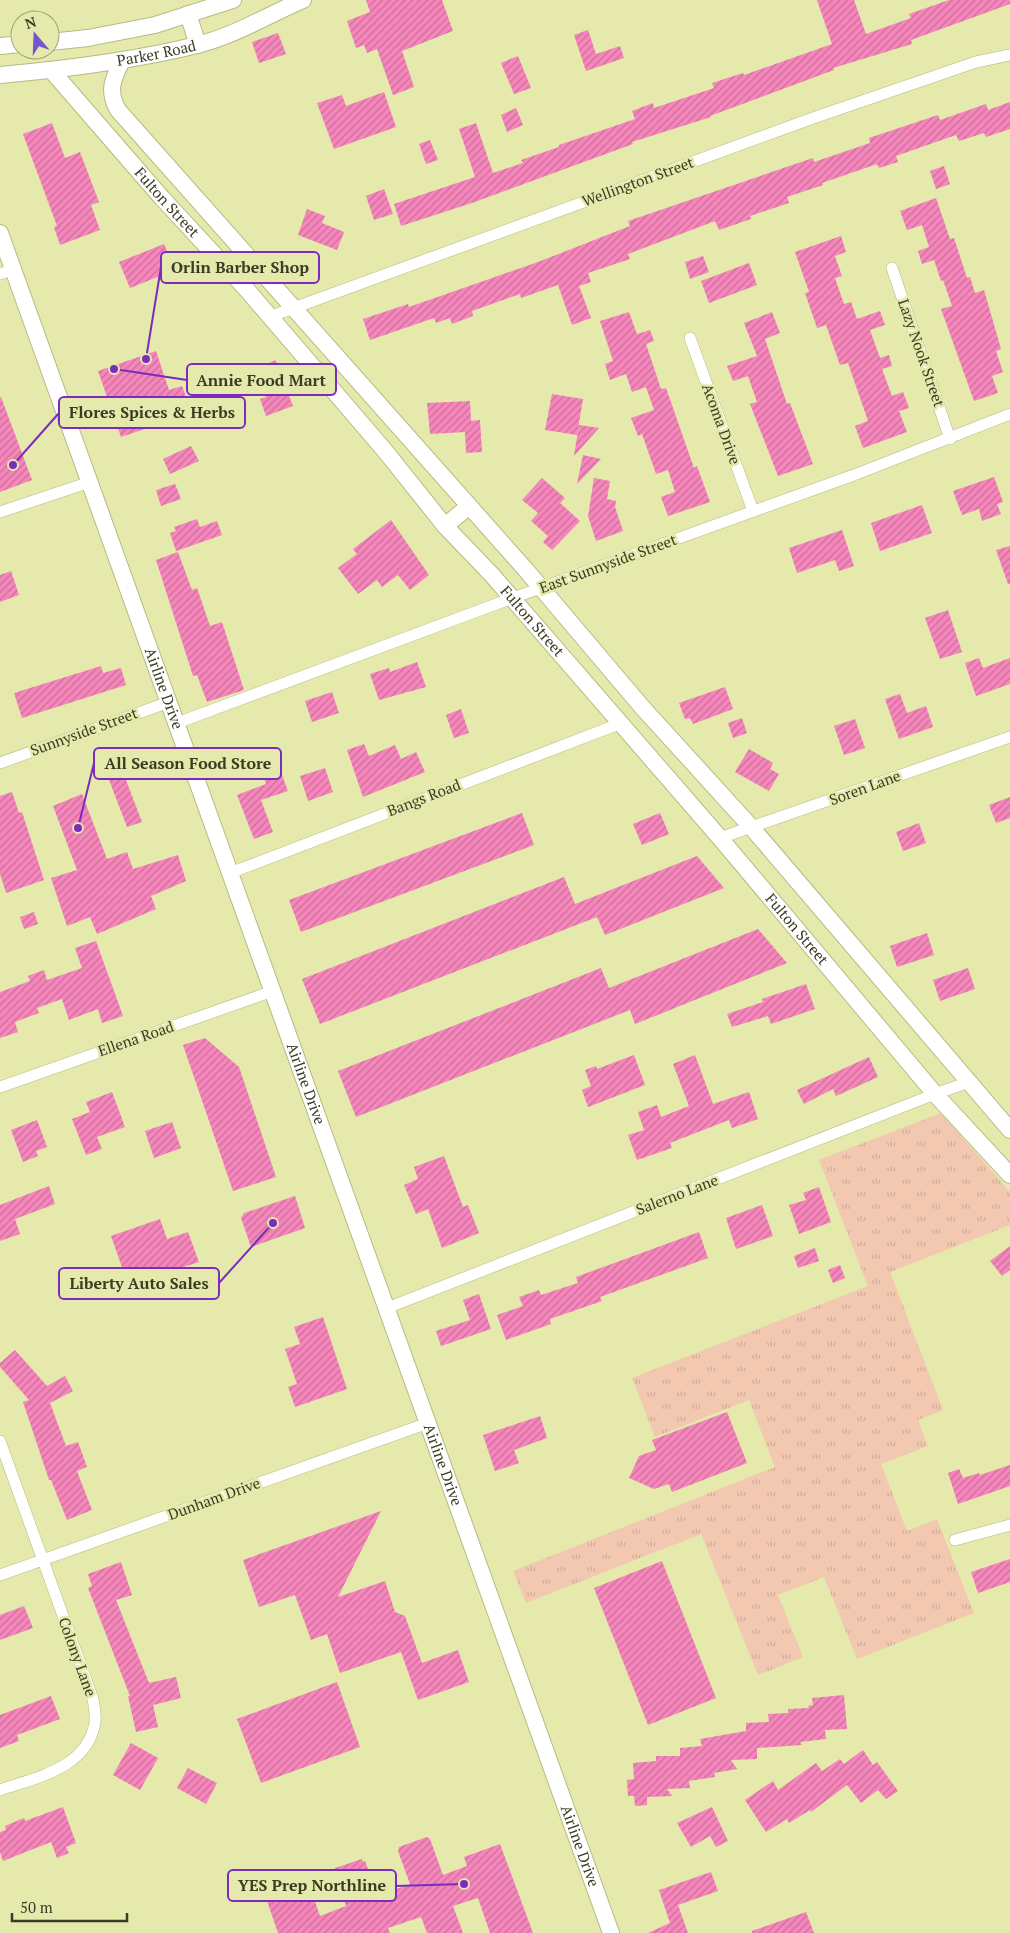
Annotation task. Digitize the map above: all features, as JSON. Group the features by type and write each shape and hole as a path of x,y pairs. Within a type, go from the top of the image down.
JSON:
{"street":[{"name":"Parker Road","path":"60,41 88,38 155,25 233,0"},
{"name":"Parker Road","path":"0,75 122,60 198,45 303,0"},
{"path":"188,14 198,45"},
{"name":"Wellington Street","path":"269,317 813,118 976,62 1010,55"},
{"name":"Fulton Street","path":"122,60 111,83 112,100 118,110 542,588 642,707 752,828 1010,1130"},
{"name":"Fulton Street","path":"51,70 269,317 386,452 446,526 720,838 935,1094 1010,1175"},
{"name":"Airline Drive","path":"0,233 7,271 90,482 611,1933"},
{"name":"Lazy Nook Street","path":"892,268 950,438"},
{"name":"Acoma Drive","path":"690,338 753,511"},
{"name":"East Sunnyside Street","path":"177,723 950,438 1010,414"},
{"path":"0,512 90,482"},
{"path":"446,526 469,506"},
{"name":"Sunnyside Street","path":"0,763 169,702"},
{"name":"Bangs Road","path":"230,873 619,724"},
{"name":"Soren Lane","path":"720,838 1010,737"},
{"name":"Ellena Road","path":"0,1087 273,991"},
{"name":"Salerno Lane","path":"387,1308 969,1082"},
{"name":"Dunham Drive","path":"0,1575 428,1422"},
{"name":"Colony Lane","path":"0,1441 93,1699 95,1721 89,1742 73,1761 47,1773 0,1790"},
{"path":"955,1540 1010,1525"}],"green space":[{"path":"941,1113 1010,1192 1010,1225 890,1272 943,1410 918,1420 928,1446 881,1464 907,1531 937,1519 974,1613 857,1659 824,1577 778,1595 803,1657 758,1675 701,1534 526,1603 513,1571 775,1467 749,1400 655,1437 632,1378 868,1286 819,1160"}],"building":[{"path":"366,0 442,0 453,31 402,51 414,87 393,95 377,49 367,53 364,45 356,48 347,21 370,12"},
{"path":"817,0 854,0 866,34 911,18 909,14 949,0 1010,0 1010,4 911,40 912,44 833,68 834,70 711,117 632,142 633,144 472,203 401,226 394,204 475,177 459,129 476,123 493,173 523,163 521,160 635,119 632,111 653,103 654,108 714,88 712,83 743,73 744,75 832,44"},
{"path":"588,30 596,54 620,46 624,58 586,71 574,35"},
{"path":"278,33 286,54 259,63 252,42"},
{"path":"518,56 531,88 514,94 501,63"},
{"path":"384,92 396,127 334,149 317,103 342,95 346,106"},
{"path":"1010,102 1010,129 986,137 984,133 959,141 956,135 896,156 898,162 879,168 877,164 787,197 789,203 750,216 751,219 719,230 715,221 628,254 630,259 588,273 591,282 579,286 591,318 572,325 558,285 521,298 520,294 472,311 473,316 452,324 450,318 436,323 434,318 370,340 363,319 408,304 409,307 538,262 630,226 628,221 813,158 814,162 870,143 869,138 938,115 940,120 986,104 988,110"},
{"path":"516,108 523,125 507,132 501,115"},
{"path":"52,123 65,158 80,152 99,202 91,205 100,230 60,245 54,227 57,226 23,134"},
{"path":"430,140 438,160 426,164 419,144"},
{"path":"944,166 950,184 936,189 930,171"},
{"path":"384,189 393,214 374,220 366,196"},
{"path":"936,198 950,239 954,238 967,278 970,277 975,293 984,290 1001,349 996,351 1003,372 992,376 998,393 974,401 941,309 952,306 943,280 941,281 934,260 922,264 918,251 929,247 922,225 907,230 900,211"},
{"path":"307,209 325,216 322,223 344,232 337,250 298,235"},
{"path":"841,236 846,252 835,256 842,276 835,278 844,304 851,302 857,319 880,311 885,325 870,330 880,358 889,355 892,366 882,369 892,396 903,392 909,408 899,411 907,432 863,448 855,426 868,421 848,363 840,365 826,325 817,328 805,293 809,292 795,252"},
{"path":"164,244 175,270 130,288 119,262"},
{"path":"703,256 709,272 690,279 685,262"},
{"path":"749,263 757,285 709,303 701,281"},
{"path":"629,312 637,334 650,330 654,341 646,344 661,389 666,388 694,468 697,466 710,502 668,516 661,497 675,492 668,470 656,474 642,434 638,436 631,418 654,410 646,387 632,392 626,374 610,380 605,364 613,361 600,321"},
{"path":"772,312 780,333 765,339 787,404 790,403 813,464 778,476 750,404 757,402 748,376 733,381 727,366 757,356 744,323"},
{"path":"156,351 169,390 182,386 192,413 121,437 98,371"},
{"path":"275,360 284,376 282,377 293,406 266,416 260,399 266,397 252,372"},
{"path":"552,394 583,399 577,435 545,430"},
{"path":"0,398 32,480 0,492"},
{"path":"470,401 471,421 480,420 482,452 466,453 465,432 430,434 427,403"},
{"path":"579,425 599,428 574,456"},
{"path":"191,446 199,461 170,474 163,459"},
{"path":"583,455 601,459 577,484"},
{"path":"994,477 1003,502 997,504 1001,514 982,521 979,509 962,515 953,491"},
{"path":"542,478 565,498 560,503 580,521 552,550 543,542 548,536 531,521 538,513 522,500"},
{"path":"594,478 610,481 607,499 616,501 615,507 623,531 596,541 588,516"},
{"path":"175,484 181,499 161,506 156,490"},
{"path":"922,505 932,533 880,551 871,523"},
{"path":"197,519 200,527 217,521 222,535 176,551 170,533 176,531 174,527"},
{"path":"391,520 429,575 410,590 398,575 382,587 377,580 358,594 338,568 357,554 353,549"},
{"path":"842,530 854,566 839,571 835,560 797,573 789,548"},
{"path":"1010,546 1010,584 1008,584 996,550"},
{"path":"178,552 192,590 197,588 210,626 222,622 244,690 207,702 197,675 193,676 156,560"},
{"path":"11,571 19,595 0,602 0,575"},
{"path":"948,610 962,652 940,659 925,618"},
{"path":"979,658 983,668 1010,658 1010,684 976,696 965,663"},
{"path":"417,662 426,687 379,700 370,674 389,668 390,672"},
{"path":"101,666 103,673 121,668 126,685 22,718 14,693"},
{"path":"725,687 733,709 693,724 690,718 685,719 679,703"},
{"path":"332,692 339,713 312,722 305,701"},
{"path":"900,694 907,713 926,706 933,727 899,739 885,699"},
{"path":"461,709 469,733 454,738 446,715"},
{"path":"742,718 747,733 733,738 728,723"},
{"path":"855,719 865,748 844,755 834,726"},
{"path":"364,744 369,756 395,745 401,759 416,752 425,772 363,797 347,750"},
{"path":"749,749 773,763 770,769 779,774 769,791 735,772"},
{"path":"278,764 288,791 261,800 273,832 254,839 237,795 266,784 261,770"},
{"path":"121,767 142,822 127,827 106,772"},
{"path":"325,768 333,792 308,801 300,776"},
{"path":"12,792 19,813 22,812 44,880 6,893 0,874 0,796"},
{"path":"82,794 107,859 127,852 133,869 178,855 186,881 151,896 156,909 97,934 90,917 67,926 51,878 77,870 53,806"},
{"path":"1010,797 1010,818 996,823 989,805"},
{"path":"522,813 534,845 301,932 289,900"},
{"path":"660,813 669,834 642,845 633,824"},
{"path":"919,823 926,843 903,851 896,832"},
{"path":"697,856 724,888 605,935 597,917 320,1024 302,979 564,877 575,904"},
{"path":"34,912 38,924 24,929 20,917"},
{"path":"758,929 787,963 635,1024 630,1010 356,1117 338,1071 601,968 609,988"},
{"path":"927,933 934,955 897,967 890,946"},
{"path":"96,941 123,1016 102,1023 98,1009 69,1020 62,999 37,1008 39,1013 15,1022 18,1032 0,1038 0,992 30,981 28,976 44,970 47,980 82,968 75,948"},
{"path":"968,968 975,989 940,1001 933,980"},
{"path":"806,984 815,1009 771,1024 768,1016 732,1027 727,1014 763,1002 762,999"},
{"path":"205,1038 239,1067 276,1177 233,1191 183,1045"},
{"path":"634,1055 645,1085 588,1107 582,1090 591,1086 585,1070 596,1066 597,1069"},
{"path":"695,1055 713,1104 749,1092 758,1119 732,1128 729,1120 670,1143 672,1148 637,1160 628,1135 644,1130 638,1112 657,1105 661,1117 689,1106 673,1064"},
{"path":"869,1057 878,1077 836,1096 833,1089 804,1104 797,1090"},
{"path":"112,1092 125,1127 97,1137 102,1149 86,1155 72,1119 90,1112 86,1102"},
{"path":"37,1120 47,1147 36,1151 38,1156 23,1162 11,1130"},
{"path":"172,1122 181,1148 154,1158 145,1131"},
{"path":"444,1156 463,1207 468,1205 479,1233 442,1248 428,1209 416,1214 404,1185 418,1179 414,1167"},
{"path":"49,1186 55,1204 15,1219 20,1234 0,1241 0,1205"},
{"path":"819,1187 831,1222 799,1234 789,1205 806,1200 803,1193"},
{"path":"295,1196 305,1228 251,1247 241,1218 244,1213"},
{"path":"762,1205 773,1236 736,1249 726,1218"},
{"path":"160,1219 167,1239 188,1232 199,1262 168,1272 167,1269 128,1284 111,1236"},
{"path":"699,1232 708,1258 600,1297 602,1301 550,1319 551,1324 506,1340 497,1315 523,1306 519,1297 539,1290 541,1295 578,1283 576,1277"},
{"path":"1010,1246 1010,1270 1002,1276 990,1261"},
{"path":"815,1248 819,1261 798,1268 794,1256"},
{"path":"840,1265 845,1278 833,1283 828,1270"},
{"path":"479,1294 491,1329 441,1346 436,1331 470,1320 463,1300"},
{"path":"323,1317 347,1389 295,1407 288,1387 297,1384 285,1349 300,1344 294,1327"},
{"path":"15,1350 47,1386 65,1376 73,1391 50,1403 66,1446 78,1442 87,1467 77,1471 92,1510 67,1520 51,1480 49,1480 23,1402 29,1400 0,1367 0,1363"},
{"path":"727,1412 747,1463 672,1492 669,1484 654,1489 629,1478 639,1456 656,1450 652,1440"},
{"path":"540,1416 547,1438 514,1450 519,1463 495,1471 483,1435"},
{"path":"1010,1465 1010,1486 958,1504 948,1473 959,1469 963,1478 979,1473 980,1475"},
{"path":"381,1511 338,1597 385,1581 395,1612 405,1616 422,1663 458,1650 469,1682 418,1700 401,1652 340,1673 327,1634 311,1640 295,1595 259,1607 243,1560"},
{"path":"1010,1559 1010,1582 978,1593 971,1572"},
{"path":"662,1561 716,1698 648,1725 594,1588"},
{"path":"121,1562 132,1595 116,1600 149,1683 176,1677 181,1698 153,1705 158,1727 136,1732 128,1696 130,1696 88,1588 92,1586 88,1574"},
{"path":"24,1606 33,1628 0,1640 0,1615"},
{"path":"337,1682 360,1747 261,1783 237,1719"},
{"path":"844,1695 847,1729 825,1730 826,1739 800,1742 802,1745 757,1748 757,1759 731,1760 737,1769 714,1773 715,1777 689,1781 690,1788 667,1789 672,1796 647,1797 647,1805 635,1806 634,1796 628,1796 627,1780 634,1779 633,1763 656,1761 656,1756 680,1756 680,1748 702,1746 700,1739 746,1731 746,1723 769,1722 768,1714 788,1713 788,1709 809,1708 808,1706 813,1705 812,1698"},
{"path":"51,1696 60,1719 17,1735 19,1741 0,1748 0,1715"},
{"path":"131,1743 158,1758 140,1790 113,1775"},
{"path":"863,1750 873,1765 877,1762 898,1791 886,1799 878,1790 861,1803 847,1785 811,1812 810,1810 789,1823 787,1819 766,1832 745,1800 773,1781 778,1790 816,1763 822,1771 840,1759 844,1764"},
{"path":"188,1768 217,1783 206,1804 177,1788"},
{"path":"63,1807 76,1843 66,1847 69,1853 57,1858 51,1842 3,1861 0,1852 0,1832 6,1830 5,1826 24,1818 25,1821"},
{"path":"712,1807 728,1841 716,1847 710,1836 691,1847 677,1823"},
{"path":"427,1837 430,1839 443,1875 467,1866 464,1857 500,1844 533,1933 490,1933 478,1898 453,1906 463,1933 427,1933 421,1917 388,1928 390,1933 278,1933 266,1898 308,1882 320,1916 346,1906 334,1871 335,1868 362,1859 363,1862 365,1861 378,1896 410,1884 398,1851 399,1847"},
{"path":"711,1872 718,1891 678,1905 688,1933 648,1933 670,1923 659,1890"},
{"path":"806,1912 814,1933 752,1933 752,1931"}],"place":[{"name":"Orlin Barber Shop","path":"146,359"},
{"name":"Annie Food Mart","path":"114,369"},
{"name":"Flores Spices & Herbs","path":"13,465"},
{"name":"All Season Food Store","path":"78,828"},
{"name":"Liberty Auto Sales","path":"273,1223"},
{"name":"YES Prep Northline","path":"464,1884"}]}
